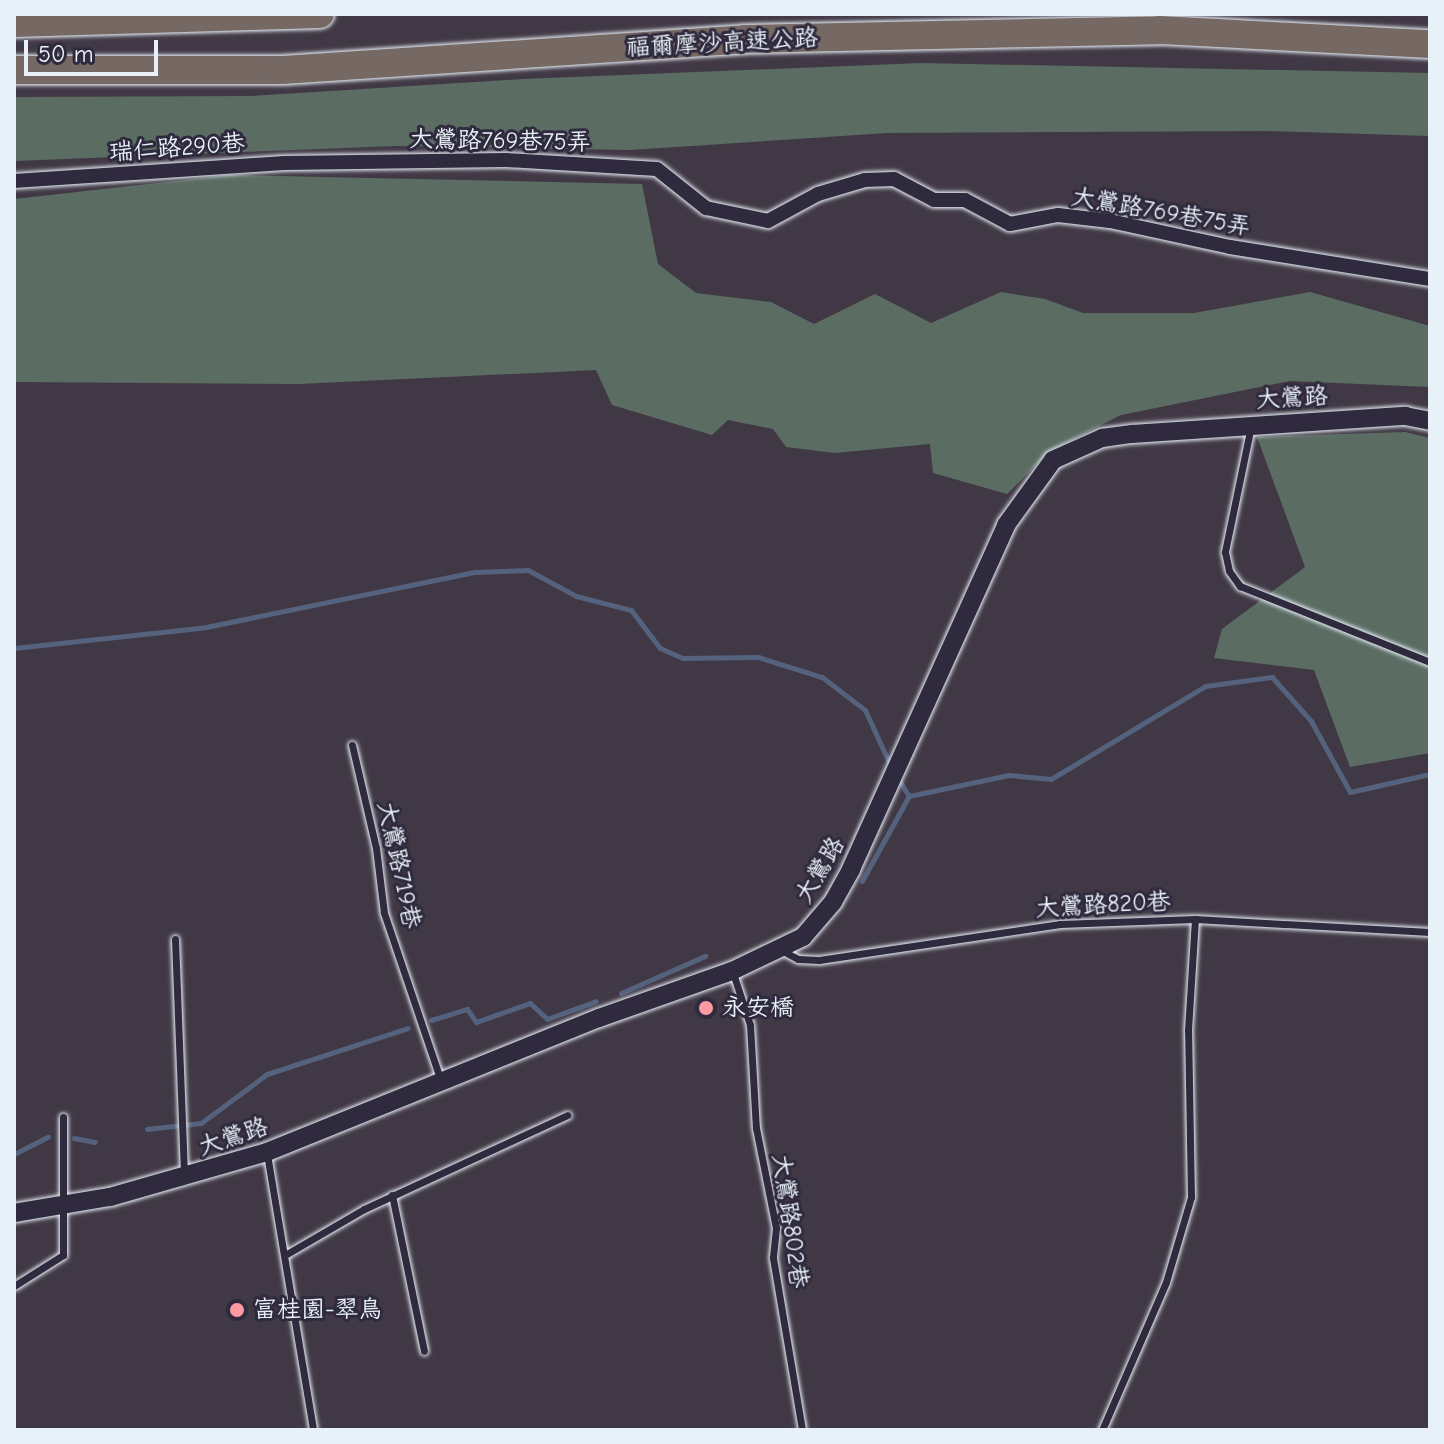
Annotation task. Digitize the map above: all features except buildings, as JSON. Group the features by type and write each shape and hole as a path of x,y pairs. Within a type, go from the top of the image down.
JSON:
{"highway":[{"path":"14,23 320,14"},
{"name":"福爾摩沙高速公路","path":"14,70 283,70 745,39 1160,30 1430,44"}],"street":[{"name":"大鶯路769巷75弄","path":"343,162 506,160 657,169 706,208 768,221 818,194 865,180 894,179 934,200 965,200 1010,224 1058,215 1110,221 1230,247 1430,279"},
{"name":"瑞仁路290巷","path":"14,181 343,162"},
{"name":"大鶯路","path":"14,1213 185,1178 267,1152 732,971 803,937 833,902 896,778 1006,525 1053,460 1102,438 1251,424 1405,416 1430,421"}],"lane":[{"path":"1251,424 1225,552 1229,571 1240,586 1430,662"},
{"name":"大鶯路719巷","path":"352,745 376,848 384,913 441,1083"},
{"path":"1102,1430 1166,1282 1191,1197 1188,1030 1195,919"},
{"name":"大鶯路820巷","path":"781,950 798,959 819,960 1060,924 1195,919 1430,932"},
{"path":"175,939 185,1178"},
{"name":"大鶯路802巷","path":"732,971 750,1025 756,1128 776,1228 773,1258 802,1430"},
{"path":"285,1255 392,1195 567,1115"},
{"path":"14,1286 63,1255 60,1205 63,1117"},
{"path":"267,1152 313,1430"},
{"path":"392,1195 424,1351"}],"green space":[{"path":"921,63 1430,73 1430,136 1266,131 887,133 630,150 396,146 14,161 14,97 251,96 523,79"},
{"path":"229,175 642,184 658,264 696,293 771,302 814,324 875,294 931,323 1001,292 1045,299 1083,313 1194,313 1310,292 1430,326 1430,387 1290,381 1121,415 1050,451 1007,494 933,473 930,444 835,453 786,447 773,429 728,420 712,435 612,405 596,370 299,384 14,382 14,199"},
{"path":"1405,432 1430,438 1430,753 1350,767 1314,670 1214,658 1222,629 1305,567 1257,437"}],"waterway":[{"path":"14,648 206,627 475,572 528,570 576,596 631,610 660,648 682,658 758,657 822,677 865,710 892,769"},
{"path":"897,777 909,796 1009,775 1051,779 1205,686 1272,677 1311,721 1350,792 1430,774"},
{"path":"862,881 909,796"},
{"path":"621,993 705,956"},
{"path":"431,1020 467,1009 476,1022 530,1003 547,1019 596,1001"},
{"path":"147,1129 201,1123 267,1074 408,1028"},
{"path":"14,1154 48,1137"},
{"path":"74,1138 95,1142"}],"place":[{"name":"永安橋","path":"706,1008"},
{"name":"富桂園-翠鳥","path":"237,1310"}]}
